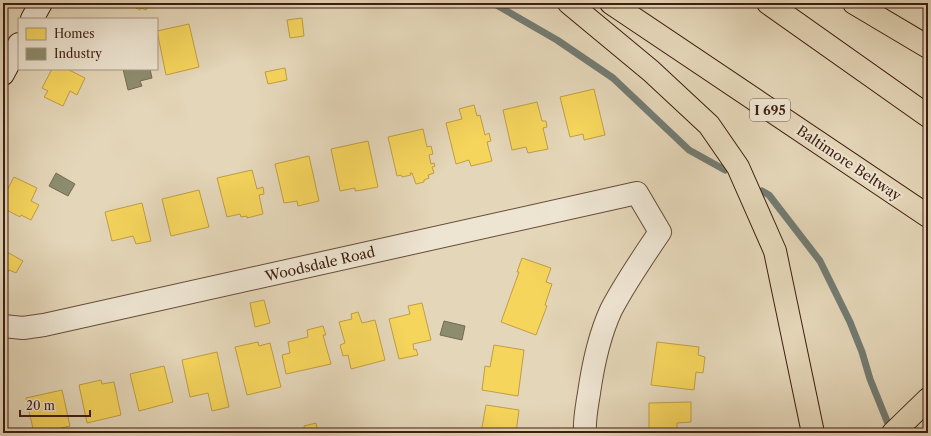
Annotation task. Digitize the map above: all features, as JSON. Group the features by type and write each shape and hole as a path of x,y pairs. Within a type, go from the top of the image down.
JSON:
{"highway":[{"path":"569,3 651,70 709,125 738,167 774,251 813,433"},
{"name":"Baltimore Beltway","path":"611,3 928,216"},
{"path":"768,3 928,116"},
{"path":"854,3 928,47"},
{"path":"893,433 928,399"}],"street":[{"path":"33,18 41,3"},
{"path":"3,74 18,46"},
{"name":"Woodsdale Road","path":"3,326 23,328 44,325 637,193 660,232 627,282 611,311 598,346 584,426 585,433"}],"building: Homes":[{"path":"127,3 150,3 146,10 141,8 140,10"},
{"path":"302,18 304,36 290,38 287,20"},
{"path":"189,24 199,67 166,75 158,31"},
{"path":"285,68 287,80 268,84 265,72"},
{"path":"51,70 69,70 85,78 77,95 70,91 63,106 44,97 48,91 42,88"},
{"path":"594,89 605,135 584,140 583,134 570,137 560,97"},
{"path":"537,102 542,121 546,121 547,127 543,128 548,149 528,153 526,147 512,150 503,110"},
{"path":"474,105 477,116 480,115 485,135 489,133 491,141 487,142 492,161 471,166 469,160 456,164 446,123 462,119 459,109"},
{"path":"423,129 427,147 431,146 433,154 429,155 431,164 434,163 435,166 432,167 434,173 428,175 429,178 424,180 424,182 416,184 412,173 410,173 411,175 402,177 401,175 397,176 388,137"},
{"path":"368,141 378,187 355,191 355,188 340,191 331,149"},
{"path":"309,156 319,201 298,206 297,201 284,203 275,164"},
{"path":"252,170 257,189 263,187 264,194 259,195 263,214 247,218 247,216 241,217 240,214 227,217 217,178"},
{"path":"14,177 37,188 31,201 39,205 31,220 21,215 20,217 3,208 3,198"},
{"path":"199,190 209,227 171,236 162,199"},
{"path":"142,203 151,241 136,244 133,236 112,241 105,212"},
{"path":"3,248 6,249 5,251 23,261 16,273 9,270 3,281"},
{"path":"522,258 551,268 546,282 552,284 545,305 547,306 536,335 501,322 519,272 517,272"},
{"path":"264,300 270,323 255,327 250,303"},
{"path":"422,303 431,340 413,344 414,350 416,349 418,355 399,359 389,319 410,314 408,306"},
{"path":"358,312 362,323 375,320 385,360 351,369 348,355 343,356 340,345 345,343 339,322 352,319 351,314"},
{"path":"323,326 326,335 323,335 331,364 286,374 282,355 290,353 288,342 308,337 307,330"},
{"path":"258,342 259,346 270,343 281,387 247,395 235,347"},
{"path":"657,342 699,347 698,355 705,357 703,373 696,372 694,390 651,385"},
{"path":"494,345 524,350 518,396 482,390 485,366 490,367"},
{"path":"217,352 229,407 212,411 208,393 190,397 182,360"},
{"path":"164,366 173,402 139,411 130,374"},
{"path":"101,380 102,384 114,382 121,415 87,423 79,385"},
{"path":"62,390 70,426 41,433 34,433 26,398"},
{"path":"691,402 691,422 677,423 677,433 649,433 649,403"},
{"path":"486,405 519,410 516,433 481,433"},
{"path":"316,423 318,433 305,433 304,426"}],"building: Industry":[{"path":"123,70 150,70 152,78 140,81 142,86 128,90"},
{"path":"56,173 75,184 68,196 49,186"},
{"path":"444,321 465,326 462,340 440,335"}],"waterway":[{"path":"493,3 557,40 613,78 689,150 725,170"},
{"path":"762,191 769,195 820,261 850,322 862,352 870,379 891,431"}]}
